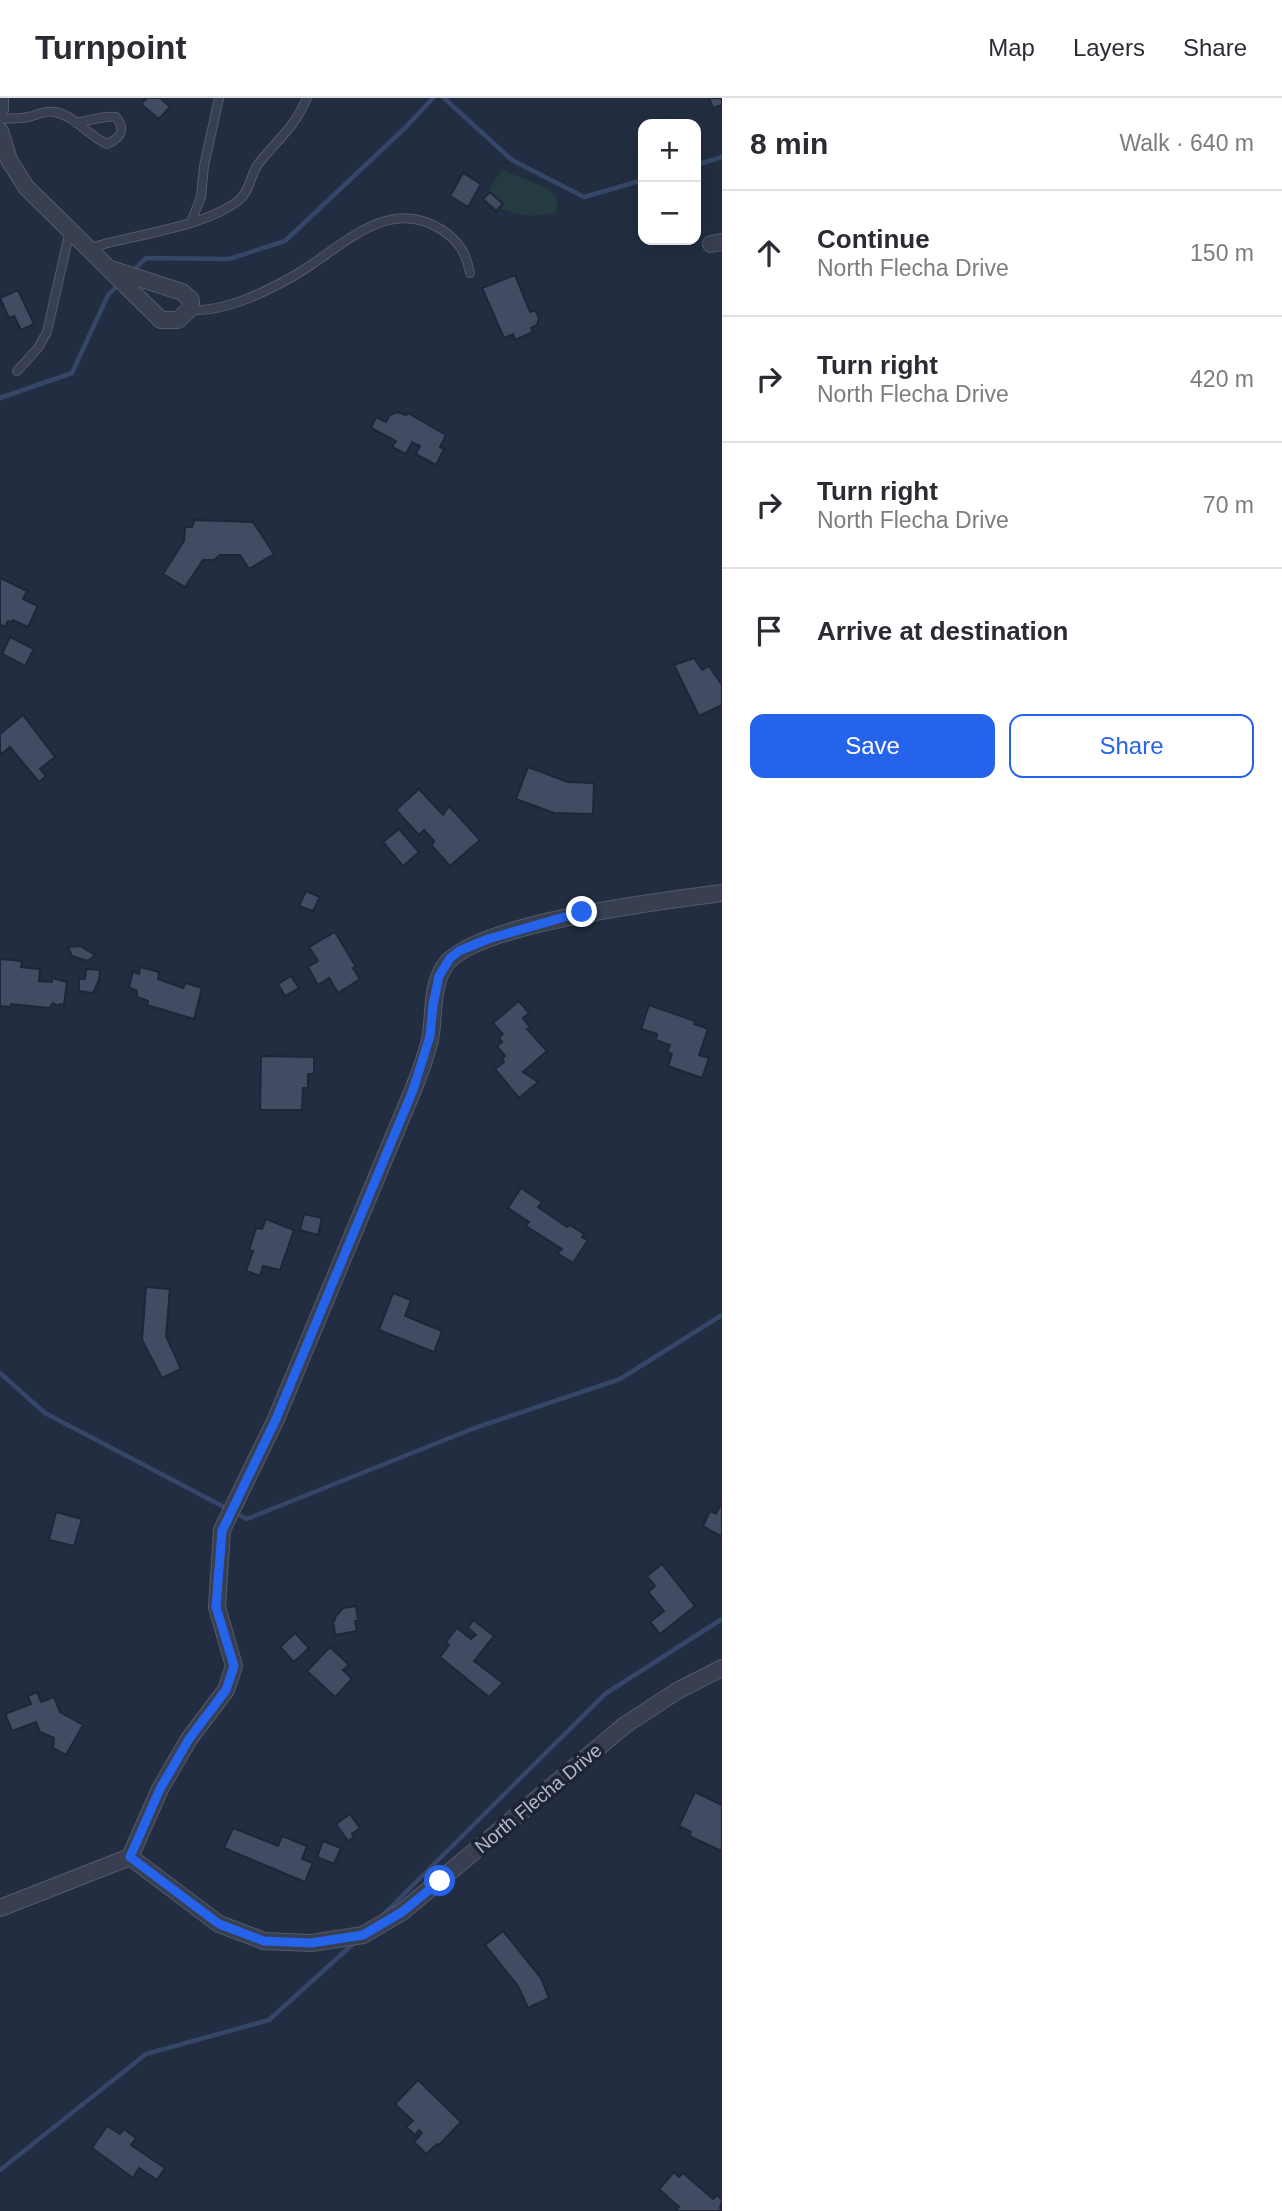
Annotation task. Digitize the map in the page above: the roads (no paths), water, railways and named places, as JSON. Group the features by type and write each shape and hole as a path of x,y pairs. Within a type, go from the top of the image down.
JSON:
{"street":[{"path":"0,98 0,110"},
{"path":"0,131 9,160 26,187 161,320 178,320 191,308 191,300 182,292 111,269"},
{"path":"0,1908 130,1857 160,1789 189,1739 226,1690 234,1666 216,1607 222,1531 276,1419 413,1090 427,1051 436,990 444,966 459,951 488,939 582,912 722,892"},
{"name":"North Flecha Drive","path":"130,1857 219,1924 264,1941 311,1943 363,1935 412,1904 625,1725 677,1691 722,1668"}],"lane":[{"path":"191,222 201,197 204,166 219,98"},
{"path":"90,248 213,215 239,200 250,187 257,166 298,119 307,98"},
{"path":"0,118 56,112 76,123 95,139 107,144 118,139 122,131 122,124 116,117 76,123"},
{"path":"189,310 216,309 261,292 292,277 327,251 362,232 385,220 403,216 435,226 460,244 470,273"},
{"path":"17,371 38,348 47,332 70,230"}],"waterway":[{"path":"133,271 146,258 229,259 285,241 433,98"},
{"path":"444,98 512,160 584,197 638,181"},
{"path":"701,163 722,157"},
{"path":"0,398 72,373 108,295 119,284"},
{"path":"0,1373 45,1413 247,1519 472,1429 620,1379 722,1315"},
{"path":"381,1917 605,1694 722,1619"},
{"path":"0,2170 146,2054 269,2020 354,1943"}]}
